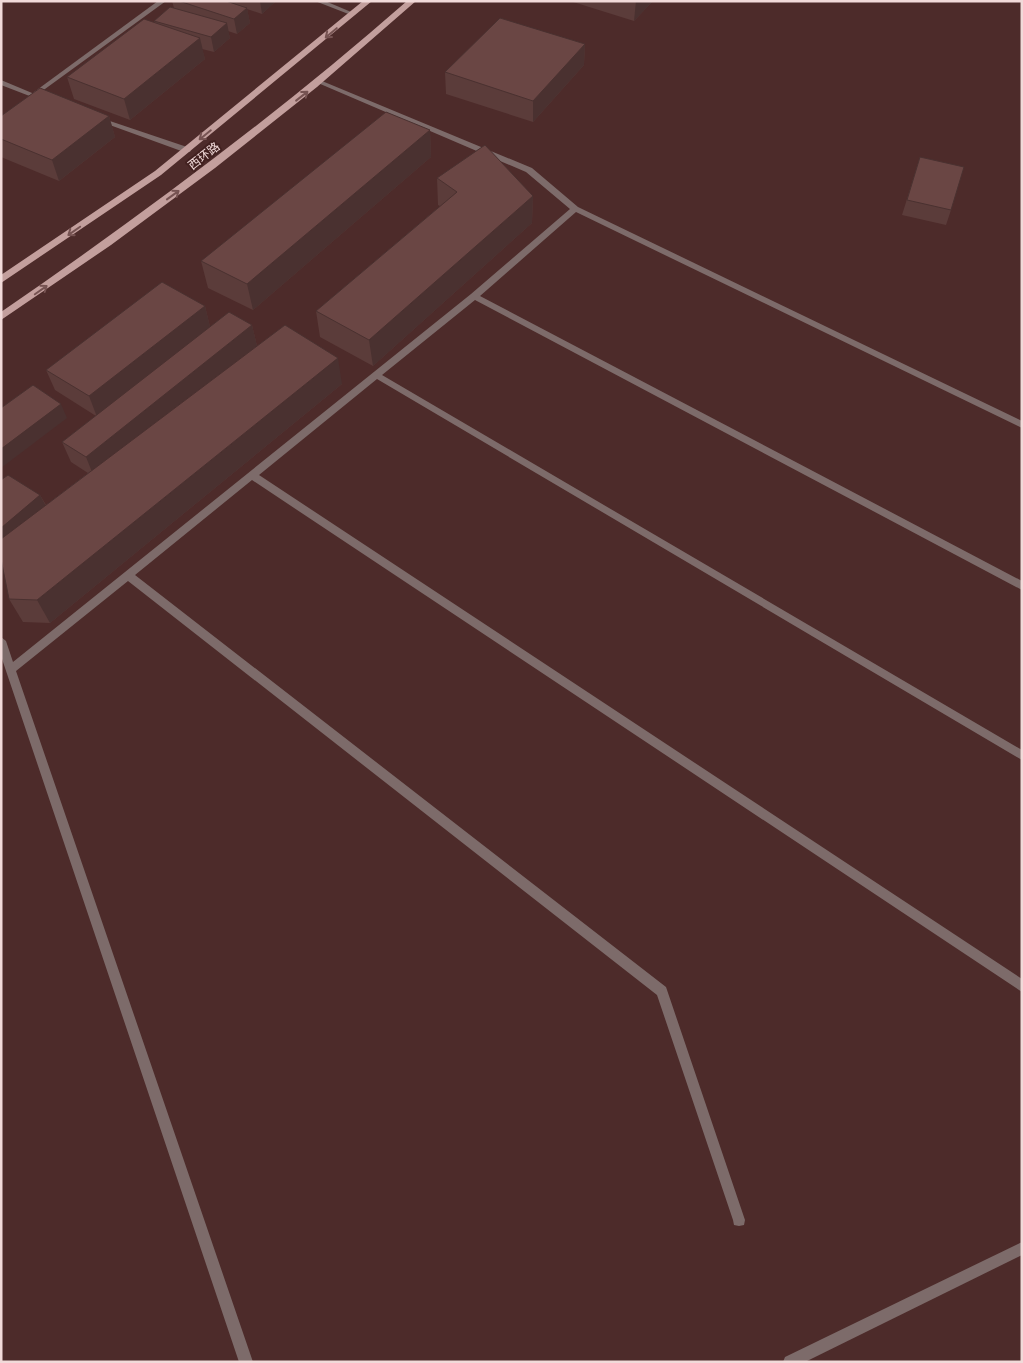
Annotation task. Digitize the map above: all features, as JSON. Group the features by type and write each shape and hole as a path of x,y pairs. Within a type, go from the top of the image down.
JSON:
{"main road":[{"name":"西环路","path":"1,280 158,173 368,1"},
{"name":"西环路","path":"1,317 187,184 320,82 412,1"}],"street":[{"path":"25,102 163,1"},
{"path":"318,1 353,14"},
{"path":"1,82 51,102"},
{"path":"320,82 529,170 575,210 1022,425"},
{"path":"87,115 187,150"},
{"path":"12,669 474,296 575,210"},
{"path":"474,296 1022,586"},
{"path":"376,375 1022,756"},
{"path":"252,475 1022,986"},
{"path":"128,576 662,991 738,1220"},
{"path":"1,641 246,1362"},
{"path":"790,1362 1022,1248"}],"building":[{"path":"179,1 226,1 247,8 234,19"},
{"path":"170,7 227,23 211,37 154,21"},
{"path":"500,18 585,44 533,101 445,72"},
{"path":"144,19 200,38 124,99 67,77"},
{"path":"40,88 109,116 52,160 1,139 1,116"},
{"path":"386,112 430,130 247,284 201,261"},
{"path":"485,145 533,196 369,340 316,311 457,192 437,178"},
{"path":"920,157 964,167 951,210 907,200"},
{"path":"162,282 205,306 89,396 46,370"},
{"path":"229,312 252,325 86,457 62,442"},
{"path":"285,325 338,358 37,600 9,599 1,559 1,539"},
{"path":"33,385 61,404 1,449 1,408"},
{"path":"8,475 40,495 1,528 1,480"}]}
